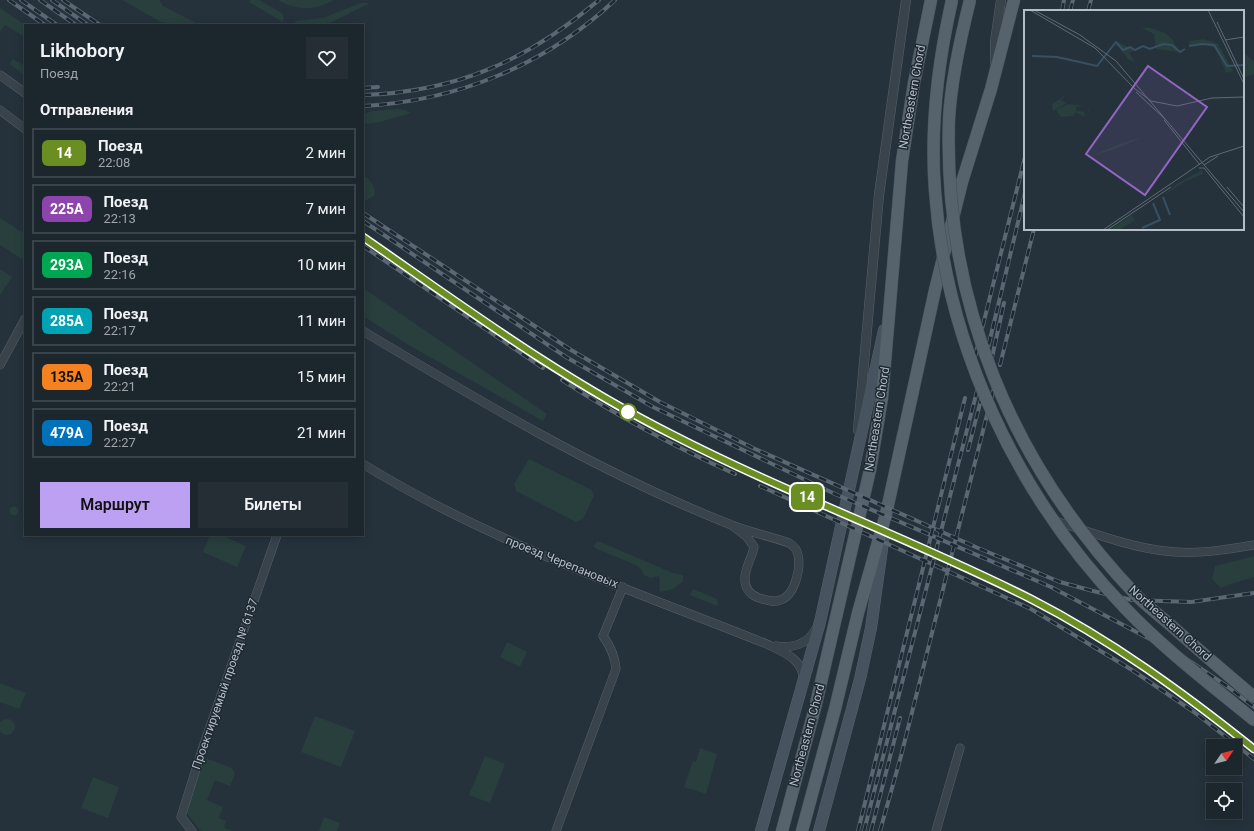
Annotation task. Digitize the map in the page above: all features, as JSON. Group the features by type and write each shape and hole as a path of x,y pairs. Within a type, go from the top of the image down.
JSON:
{"main road":[{"name":"Northeastern Chord","path":"782,831 816,704 870,470 882,398 892,297 902,161 914,83 930,0"},
{"name":"Northeastern Chord","path":"952,0 944,37 934,121 935,191 945,264 967,350 997,426 1032,487 1069,544 1125,608 1195,672 1254,720"},
{"name":"Northeastern Chord","path":"970,0 961,40 949,117 949,186 958,259 982,346 992,373 1012,420 1046,478 1084,535 1139,598 1254,697"},
{"name":"Northeastern Chord","path":"802,831 835,709 858,613 886,514 935,290 962,182 995,72 1014,0"},
{"path":"761,831 820,622 869,392 892,297"},
{"path":"819,831 860,679 879,575 886,514"}],"street":[{"path":"853,470 866,354 880,188 906,0"},
{"path":"995,72 995,42 1001,0"},
{"path":"0,75 24,92"},
{"path":"0,110 24,128"},
{"path":"0,365 24,321"},
{"path":"364,332 449,383 562,446 648,488 730,524 789,543 795,548 799,562 794,586 788,595 780,600 769,601 753,596 745,580 754,547 747,537 730,524"},
{"name":"проезд Черепановых","path":"364,465 407,490 491,533 769,645 796,661 803,672 803,682"},
{"path":"1055,521 1133,545 1165,551 1206,551 1254,545"},
{"name":"Проектируемый проезд № 6137","path":"192,831 181,817 202,750 277,536"},
{"path":"556,831 616,669 615,658 611,647 603,636 623,587"},
{"name":"проезд Черепановых","path":"769,645 784,647 800,645 813,634 820,622"},
{"path":"936,831 960,748"}],"green space":[{"path":"122,0 159,0 163,6 198,24 169,24 161,22"},
{"path":"251,0 259,0 282,13 284,17 283,22 249,2"},
{"path":"278,0 334,0 327,4 313,8 299,8 285,4"},
{"path":"361,3 370,3 328,24 294,24 296,21 323,18"},
{"path":"0,8 24,24 24,36 5,25 0,32"},
{"path":"1244,53 1254,62 1254,74 1244,78"},
{"path":"13,59 24,65 24,75 10,64"},
{"path":"398,109 411,113 380,122 364,124 364,114 372,111"},
{"path":"364,176 372,184 375,195 364,202"},
{"path":"0,218 24,233 24,260 0,245"},
{"path":"0,269 12,277 0,295"},
{"path":"364,289 547,414 543,421 407,344 364,317"},
{"path":"529,459 592,490 594,496 583,519 576,522 516,491 514,484"},
{"path":"12,507 16,507 18,511 16,515 12,515 10,513 10,509"},
{"path":"210,536 223,536 246,546 237,567 203,552"},
{"path":"598,541 673,573 683,575 683,581 673,589 660,592 659,576 650,578 644,575 641,569 636,565 597,549 593,546"},
{"path":"1254,556 1254,577 1221,588 1212,579 1215,566"},
{"path":"693,589 717,599 717,606 690,595"},
{"path":"507,642 527,652 520,667 500,657"},
{"path":"0,683 26,693 19,709 0,702"},
{"path":"315,716 355,731 341,767 301,752"},
{"path":"7,719 13,721 15,727 13,733 7,735 1,733 -1,727 1,721"},
{"path":"700,748 717,754 706,794 684,787 693,761 696,762"},
{"path":"485,756 505,764 490,803 469,795"},
{"path":"205,758 232,768 235,774 230,786 215,780 207,800 223,807 219,818 226,821 224,828 232,831 201,831 188,815 186,809"},
{"path":"93,777 119,787 108,818 81,808"},
{"path":"324,817 340,823 337,831 319,831"}],"railway":[{"path":"9,0 44,24"},
{"path":"21,0 56,24"},
{"path":"40,0 75,24"},
{"path":"52,0 87,24"},
{"path":"63,0 99,24"},
{"path":"364,95 397,93 430,87 490,69 518,56 545,40 599,0"},
{"path":"364,106 398,103 432,96 466,87 498,76 530,61 560,43 588,23 615,0"},
{"path":"1062,10 1064,0"},
{"path":"1070,10 1073,0"},
{"path":"1088,10 1091,0"},
{"path":"364,88 378,87"},
{"path":"975,357 1024,161"},
{"path":"985,360 1024,197"},
{"path":"364,214 571,350 660,402 753,448 978,548 1060,582 1132,600 1191,602 1254,593"},
{"path":"364,222 566,357 653,407 835,494 1051,587 1182,656 1228,687 1254,707"},
{"path":"1000,365 1034,230"},
{"path":"364,238 557,371 629,413 738,467"},
{"path":"364,247 543,368"},
{"path":"991,362 1004,303"},
{"path":"562,380 647,430 690,453 735,474"},
{"path":"864,831 978,387"},
{"path":"968,450 984,388"},
{"path":"880,831 901,756 993,391"},
{"path":"858,831 965,398"},
{"path":"763,478 964,567 1043,605 1082,626 1127,654 1170,684 1254,750"},
{"path":"760,486 1031,609 1132,670 1194,712 1254,759"},
{"path":"871,831 900,718"}],"train":[{"name":"14","path":"364,238 557,371 628,413 706,452 1032,599 1108,642 1159,676 1254,749"}]}
